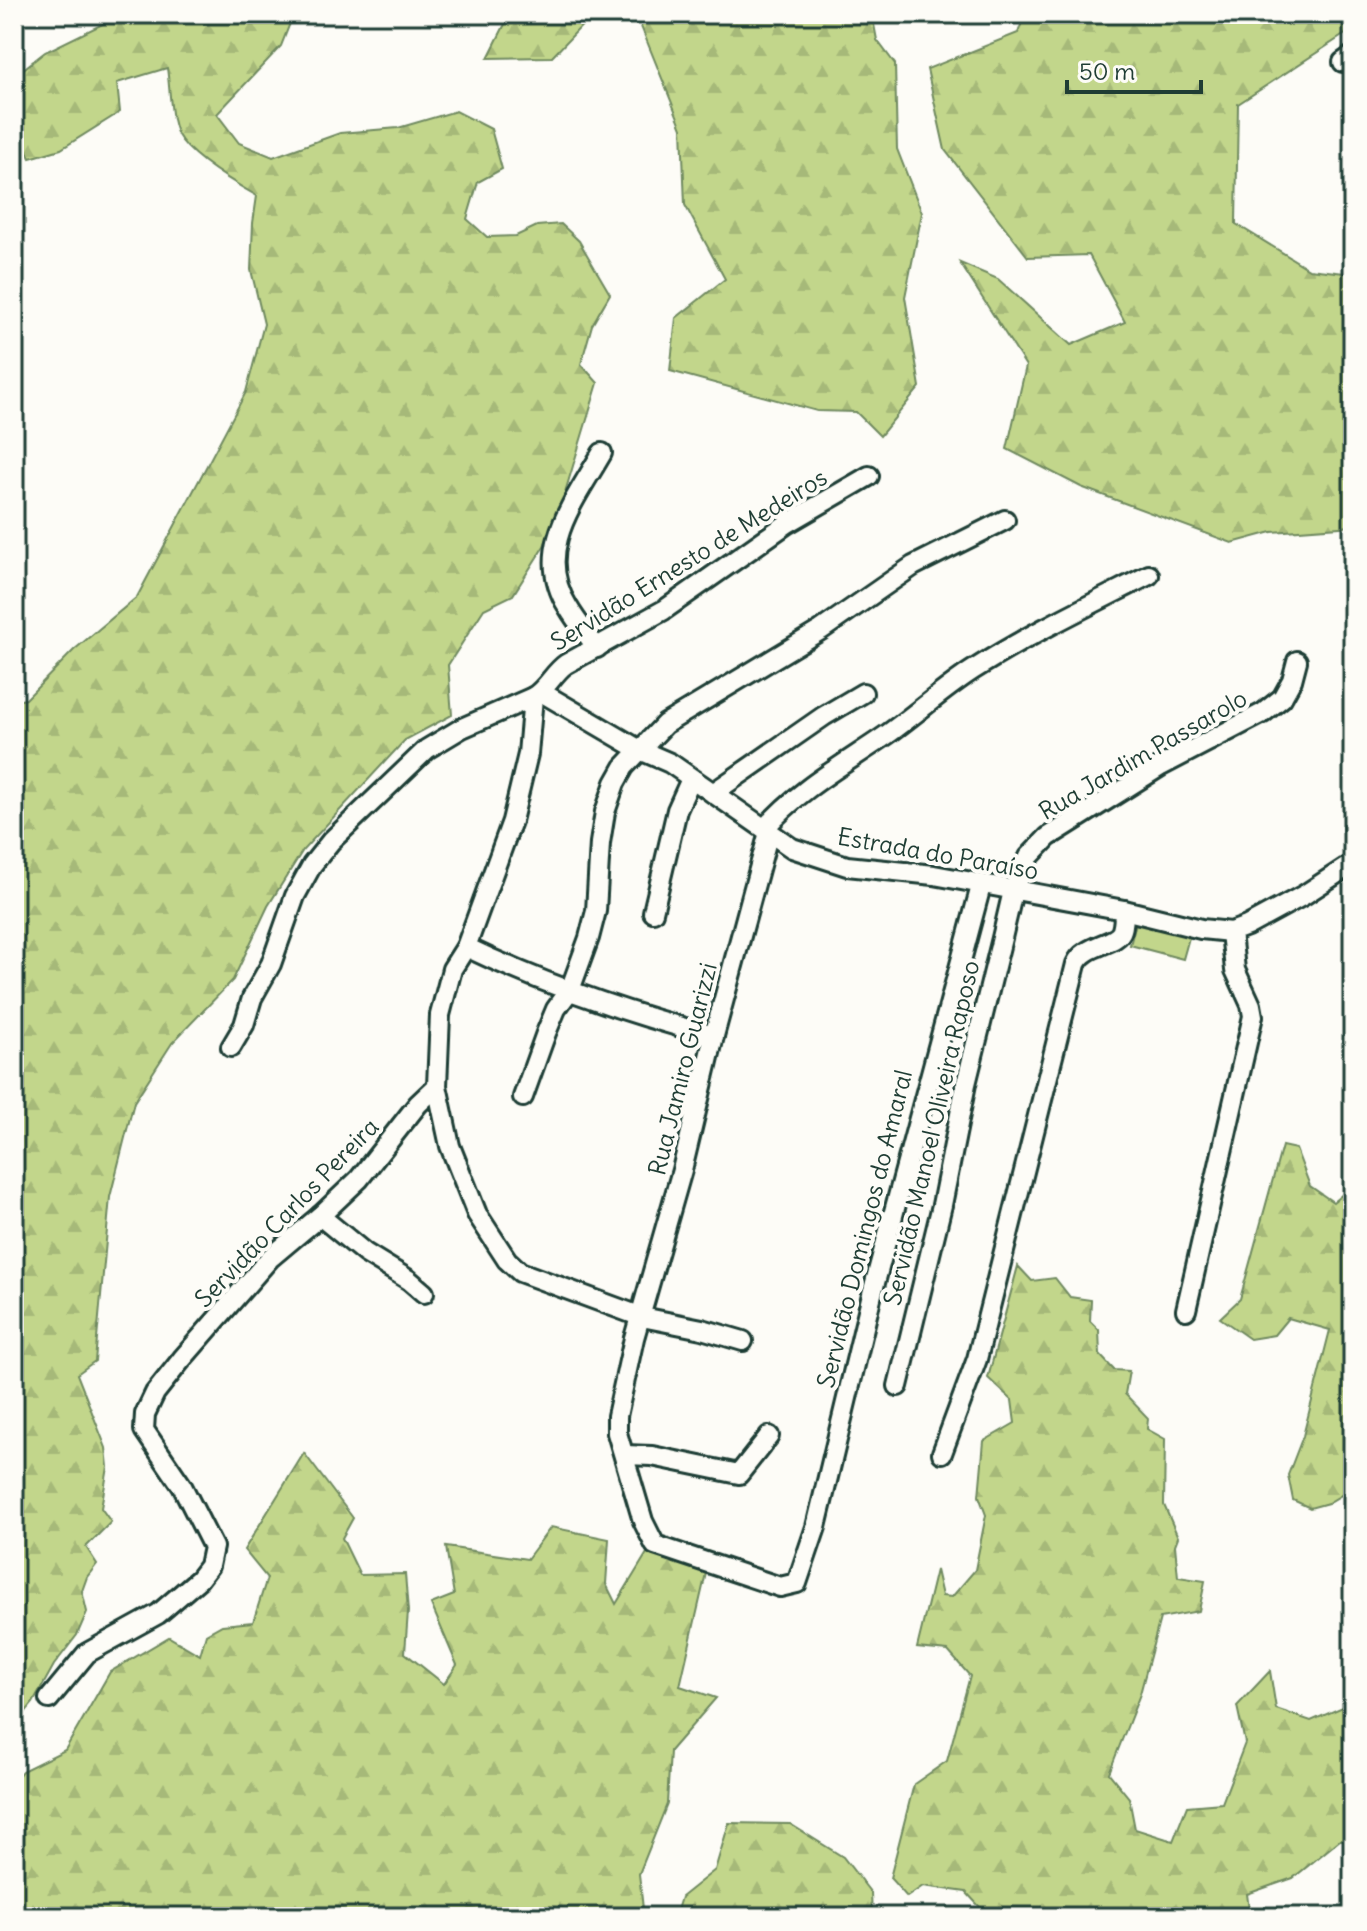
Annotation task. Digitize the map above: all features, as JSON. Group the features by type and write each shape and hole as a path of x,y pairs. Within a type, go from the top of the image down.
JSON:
{"street":[{"path":"597,648 566,606 555,579 553,555 564,520 602,453"},
{"name":"Servidão Ernesto de Medeiros","path":"537,695 558,670 664,610 788,523 869,476"},
{"path":"523,1097 556,1009 570,990 596,911 605,812 624,767 665,724 821,630 913,566 1005,520"},
{"path":"767,830 783,807 807,788 894,730 970,672 1024,639 1149,575"},
{"name":"Rua Jardim Passarolo","path":"1013,891 1029,857 1048,837 1161,766 1263,713 1282,698 1292,680 1297,661"},
{"path":"713,793 824,716 863,693"},
{"path":"537,695 519,796 496,870 466,947 452,969 440,1015 437,1086 460,1176 477,1214 507,1260 528,1277 642,1317 717,1332 743,1341"},
{"path":"231,1047 271,964 295,896 312,865 331,841 427,749 462,728 537,695"},
{"name":"Estrada do Paraíso","path":"537,695 571,707 640,750 670,763 792,848 847,866 934,875 1124,910 1201,929 1231,932"},
{"path":"653,912 677,810 691,779"},
{"name":"Rua Jamiro Guarizzi","path":"767,830 682,1170 634,1338 617,1416 617,1433 643,1521 655,1545 780,1587 797,1583"},
{"path":"1186,1310 1253,1016 1235,970 1231,932 1304,895 1353,863"},
{"name":"Servidão Domingos do Amaral","path":"797,1583 816,1527 872,1294 981,886"},
{"name":"Servidão Manoel Oliveira Raposo","path":"898,1386 1013,891"},
{"path":"942,1453 977,1359 1076,964 1084,953 1118,938 1122,931 1124,910"},
{"path":"466,947 507,967 570,990 714,1036"},
{"name":"Servidão Carlos Pereira","path":"49,1699 87,1653 158,1614 199,1579 209,1566 213,1547 182,1486 147,1436 143,1422 155,1393 270,1258 359,1179 418,1104 437,1086"},
{"path":"320,1216 365,1253 424,1293"},
{"path":"625,1455 652,1456 739,1474 769,1436"}],"green space":[{"path":"123,14 279,14 290,23 281,46 217,114 239,143 273,157 340,133 398,128 456,111 491,129 502,169 478,182 467,219 487,237 516,236 537,226 561,224 579,241 610,294 592,325 581,364 598,383 563,499 544,546 513,595 484,609 448,665 452,715 405,740 303,850 268,906 233,980 172,1043 134,1102 110,1197 95,1361 77,1374 106,1448 108,1467 101,1508 111,1522 86,1547 97,1564 87,1577 82,1591 87,1612 77,1635 54,1665 33,1703 14,1726 14,701 26,699 74,650 137,597 246,392 264,324 251,270 257,196 214,169 192,152 178,135 173,120 167,68 117,83 120,112 61,149 30,158 25,148 15,101 14,67 22,70 45,52"},
{"path":"510,14 593,14 552,57 488,58"},
{"path":"636,14 872,14 877,40 895,64 897,149 922,213 905,297 920,387 880,436 856,412 817,411 670,371 676,318 725,279 685,205 682,128"},
{"path":"1025,14 1353,14 1353,29 1238,104 1236,224 1309,269 1353,274 1353,526 1272,532 1232,543 1081,487 1007,449 1026,366 960,263 998,279 1071,345 1125,322 1089,255 1028,257 945,150 927,69 1018,33"},
{"path":"1137,919 1190,934 1183,959 1130,945"},
{"path":"1282,1146 1296,1149 1310,1186 1333,1202 1344,1193 1353,1167 1353,1488 1328,1503 1310,1508 1293,1500 1288,1475 1303,1436 1330,1330 1288,1318 1274,1335 1250,1339 1220,1318 1240,1299"},
{"path":"1018,1266 1032,1281 1055,1278 1070,1297 1091,1300 1090,1321 1099,1330 1100,1355 1114,1370 1129,1371 1125,1394 1148,1418 1147,1429 1165,1439 1164,1505 1178,1537 1175,1545 1178,1577 1205,1581 1199,1611 1160,1618 1140,1694 1109,1773 1129,1798 1135,1829 1173,1841 1187,1806 1222,1803 1245,1743 1237,1706 1270,1671 1276,1709 1311,1721 1343,1707 1353,1696 1353,1839 1340,1840 1293,1878 1247,1894 1250,1917 989,1917 966,1892 923,1886 907,1897 890,1878 914,1784 947,1761 970,1676 948,1651 917,1648 936,1570 942,1596 952,1597 975,1570 986,1515 979,1496 984,1441 1015,1423 1012,1400 988,1378"},
{"path":"304,1453 353,1518 342,1538 360,1575 405,1574 408,1611 405,1653 444,1684 457,1665 431,1604 454,1595 446,1547 527,1559 551,1527 609,1539 606,1584 616,1604 650,1548 706,1573 680,1686 716,1698 670,1751 667,1804 639,1874 644,1917 14,1917 14,1781 22,1771 65,1750 110,1672 169,1637 200,1655 206,1634 222,1625 253,1622 267,1578 244,1550"},
{"path":"729,1823 790,1824 843,1857 871,1893 872,1917 675,1917 681,1897 715,1870"}]}
